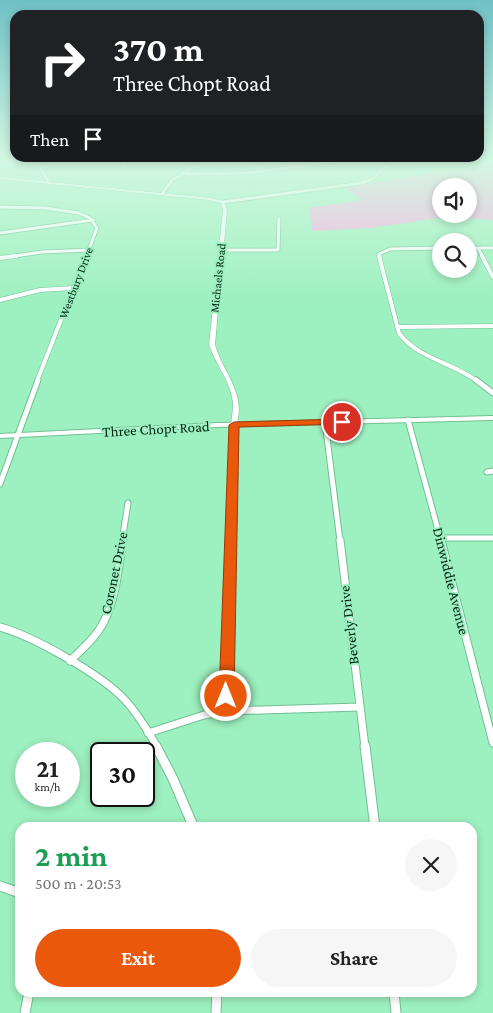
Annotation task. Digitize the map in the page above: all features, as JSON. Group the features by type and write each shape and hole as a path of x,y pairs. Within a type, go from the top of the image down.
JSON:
{"main road":[{"name":"Three Chopt Road","path":"0,436 234,425 493,418"}],"street":[{"path":"23,207 70,212 84,215 93,220"},
{"name":"Michaels Road","path":"225,207 212,345 218,363 234,393 236,403 234,425"},
{"path":"221,250 274,251 279,248 279,219"},
{"path":"0,233 93,220"},
{"name":"Westbury Drive","path":"0,484 97,228 93,220"},
{"path":"432,248 395,249 382,252 378,256 400,336 407,344 467,373 493,393"},
{"path":"493,248 478,248 493,277"},
{"path":"0,258 42,252 89,250"},
{"path":"0,300 40,290 74,288"},
{"path":"397,327 493,326"},
{"name":"Dinwiddie Avenue","path":"408,420 493,744"},
{"name":"Beverly Drive","path":"325,422 374,822"},
{"path":"226,711 234,425"},
{"name":"Coronet Drive","path":"70,661 96,633 107,613 112,596 128,503"},
{"path":"440,538 493,538"},
{"path":"0,627 19,633 70,661 111,687 124,699 148,733 178,790 191,822"},
{"path":"148,733 204,715 226,711 360,708"},
{"path":"0,886 15,891"},
{"path":"25,1013 28,997"},
{"path":"216,1013 217,997"},
{"path":"394,997 396,1013"}],"shaded area":[{"path":"432,207 432,219 370,228 312,231 309,208"},
{"path":"477,207 493,207 493,220 477,219"}],"route":[{"path":"226,696 234,425 342,422"}]}
